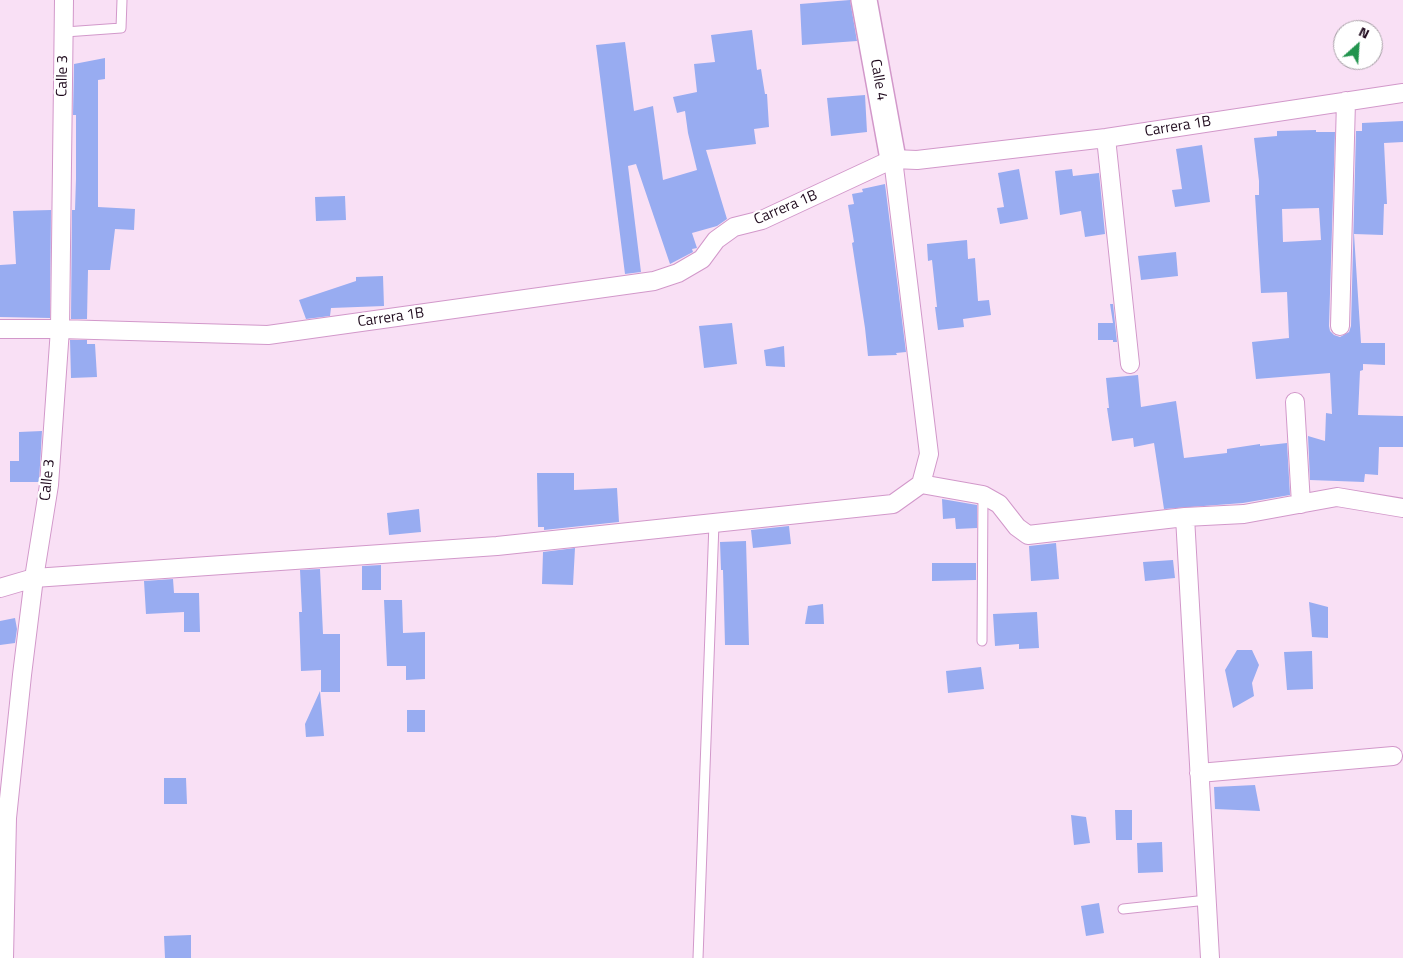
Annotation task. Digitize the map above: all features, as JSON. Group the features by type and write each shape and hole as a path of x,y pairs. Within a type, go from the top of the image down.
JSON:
{"street":[{"name":"Calle 3","path":"4,958 7,818 34,578 49,485 60,329 64,0"},
{"name":"Calle 4","path":"864,0 893,160"},
{"name":"Carrera 1B","path":"0,329 268,335 654,281 678,273 702,259 716,240 734,227 762,220 893,160 917,160 1106,138 1403,93"},
{"path":"1340,326 1346,101"},
{"path":"1106,138 1130,364"},
{"path":"0,588 34,578 497,546 892,504 920,484 929,454 893,160"},
{"path":"1295,402 1301,504"},
{"path":"920,484 983,495 999,504 1017,527 1028,535 1185,517 1244,514 1337,497 1403,508"},
{"path":"1185,517 1210,958"},
{"path":"1200,774 1393,756"}],"lane":[{"path":"65,32 121,28 122,0"},
{"path":"982,641 983,495"},
{"path":"698,958 714,523"},
{"path":"1122,909 1207,900"}],"building":[{"path":"850,0 857,41 802,45 800,4"},
{"path":"752,30 757,70 761,69 765,94 767,94 769,127 754,129 756,144 706,150 727,219 717,226 692,233 697,248 692,249 693,252 670,264 636,164 628,166 641,272 625,274 596,45 625,42 634,111 653,106 663,180 697,170 685,111 677,113 673,97 697,92 694,64 715,62 711,35"},
{"path":"105,58 105,79 98,80 98,207 135,209 134,230 115,229 110,270 88,270 87,319 71,319 72,210 75,210 76,179 76,115 73,115 74,64"},
{"path":"865,95 867,132 831,136 827,98"},
{"path":"1403,121 1403,142 1384,143 1387,204 1384,204 1383,235 1354,234 1361,343 1385,343 1385,365 1363,364 1363,370 1360,371 1358,415 1403,416 1403,447 1379,447 1378,475 1365,474 1364,482 1310,480 1308,436 1325,441 1326,413 1332,414 1330,373 1256,379 1252,342 1289,338 1287,292 1261,293 1255,195 1259,195 1259,181 1254,138 1277,136 1277,131 1316,130 1316,132 1335,132 1329,326 1330,331 1334,335 1340,337 1349,332 1351,326 1356,131 1362,131 1362,123","holes":["1319,208 1321,240 1283,242 1282,209"]},
{"path":"1202,145 1210,202 1175,207 1172,190 1182,189 1176,149"},
{"path":"1019,169 1028,219 1000,224 997,208 1004,207 998,173"},
{"path":"1072,169 1073,176 1099,173 1105,234 1085,237 1081,211 1060,215 1055,171"},
{"path":"885,184 906,352 896,353 897,355 868,356 848,205 854,204 852,194 863,192 862,189"},
{"path":"345,196 346,220 316,221 315,197"},
{"path":"51,210 50,318 0,317 0,265 16,264 13,211"},
{"path":"967,240 968,259 975,258 978,301 989,300 991,315 963,319 964,327 938,330 932,260 928,261 927,244"},
{"path":"1176,252 1178,276 1141,280 1138,256"},
{"path":"383,276 384,306 331,308 330,316 306,319 299,300 356,281 356,277"},
{"path":"1110,304 1113,304 1117,342 1113,342 1113,340 1098,340 1098,323 1113,323"},
{"path":"732,323 737,364 704,368 699,326"},
{"path":"70,340 87,340 87,344 95,344 97,377 71,378"},
{"path":"784,346 785,367 766,366 764,350"},
{"path":"1138,375 1141,407 1176,401 1184,458 1227,453 1227,449 1260,444 1260,446 1287,443 1290,495 1243,503 1164,509 1154,443 1134,447 1133,438 1112,441 1107,408 1109,408 1106,378"},
{"path":"42,431 39,482 10,482 10,461 19,461 19,432"},
{"path":"537,473 574,473 574,490 617,488 619,522 544,530 544,527 538,527"},
{"path":"942,499 977,505 977,528 956,529 955,518 943,519"},
{"path":"419,509 421,532 389,535 387,513"},
{"path":"789,526 791,544 753,548 751,530"},
{"path":"746,541 749,645 725,645 723,570 721,570 720,542"},
{"path":"1056,543 1059,579 1031,581 1029,546"},
{"path":"575,548 573,585 542,584 543,552"},
{"path":"1173,560 1175,578 1145,581 1143,562"},
{"path":"932,563 976,563 976,580 932,581"},
{"path":"381,565 381,590 362,590 362,566"},
{"path":"320,569 323,634 340,634 340,692 321,692 321,670 301,671 299,612 302,612 300,570"},
{"path":"173,579 174,593 199,593 200,632 184,632 184,612 146,614 144,581"},
{"path":"384,600 402,600 403,633 425,632 425,679 406,680 406,666 387,666"},
{"path":"1309,602 1328,607 1328,638 1312,637"},
{"path":"823,604 824,624 805,624 808,606"},
{"path":"1037,612 1039,648 1019,649 1019,644 995,646 993,614"},
{"path":"15,618 17,629 15,643 0,645 0,621"},
{"path":"1237,650 1252,650 1259,665 1252,683 1254,696 1233,708 1225,670"},
{"path":"1312,651 1313,689 1287,690 1284,652"},
{"path":"981,667 984,689 948,693 946,671"},
{"path":"320,691 324,736 306,737 305,724"},
{"path":"407,710 425,710 425,732 407,732"},
{"path":"164,778 186,778 187,804 164,804"},
{"path":"1255,785 1260,811 1215,809 1214,787"},
{"path":"1115,810 1132,810 1132,840 1116,840"},
{"path":"1071,815 1086,817 1090,843 1074,845"},
{"path":"1162,842 1163,872 1138,873 1137,843"},
{"path":"1099,903 1104,933 1086,936 1081,906"},
{"path":"191,935 191,958 165,958 164,936"}]}
